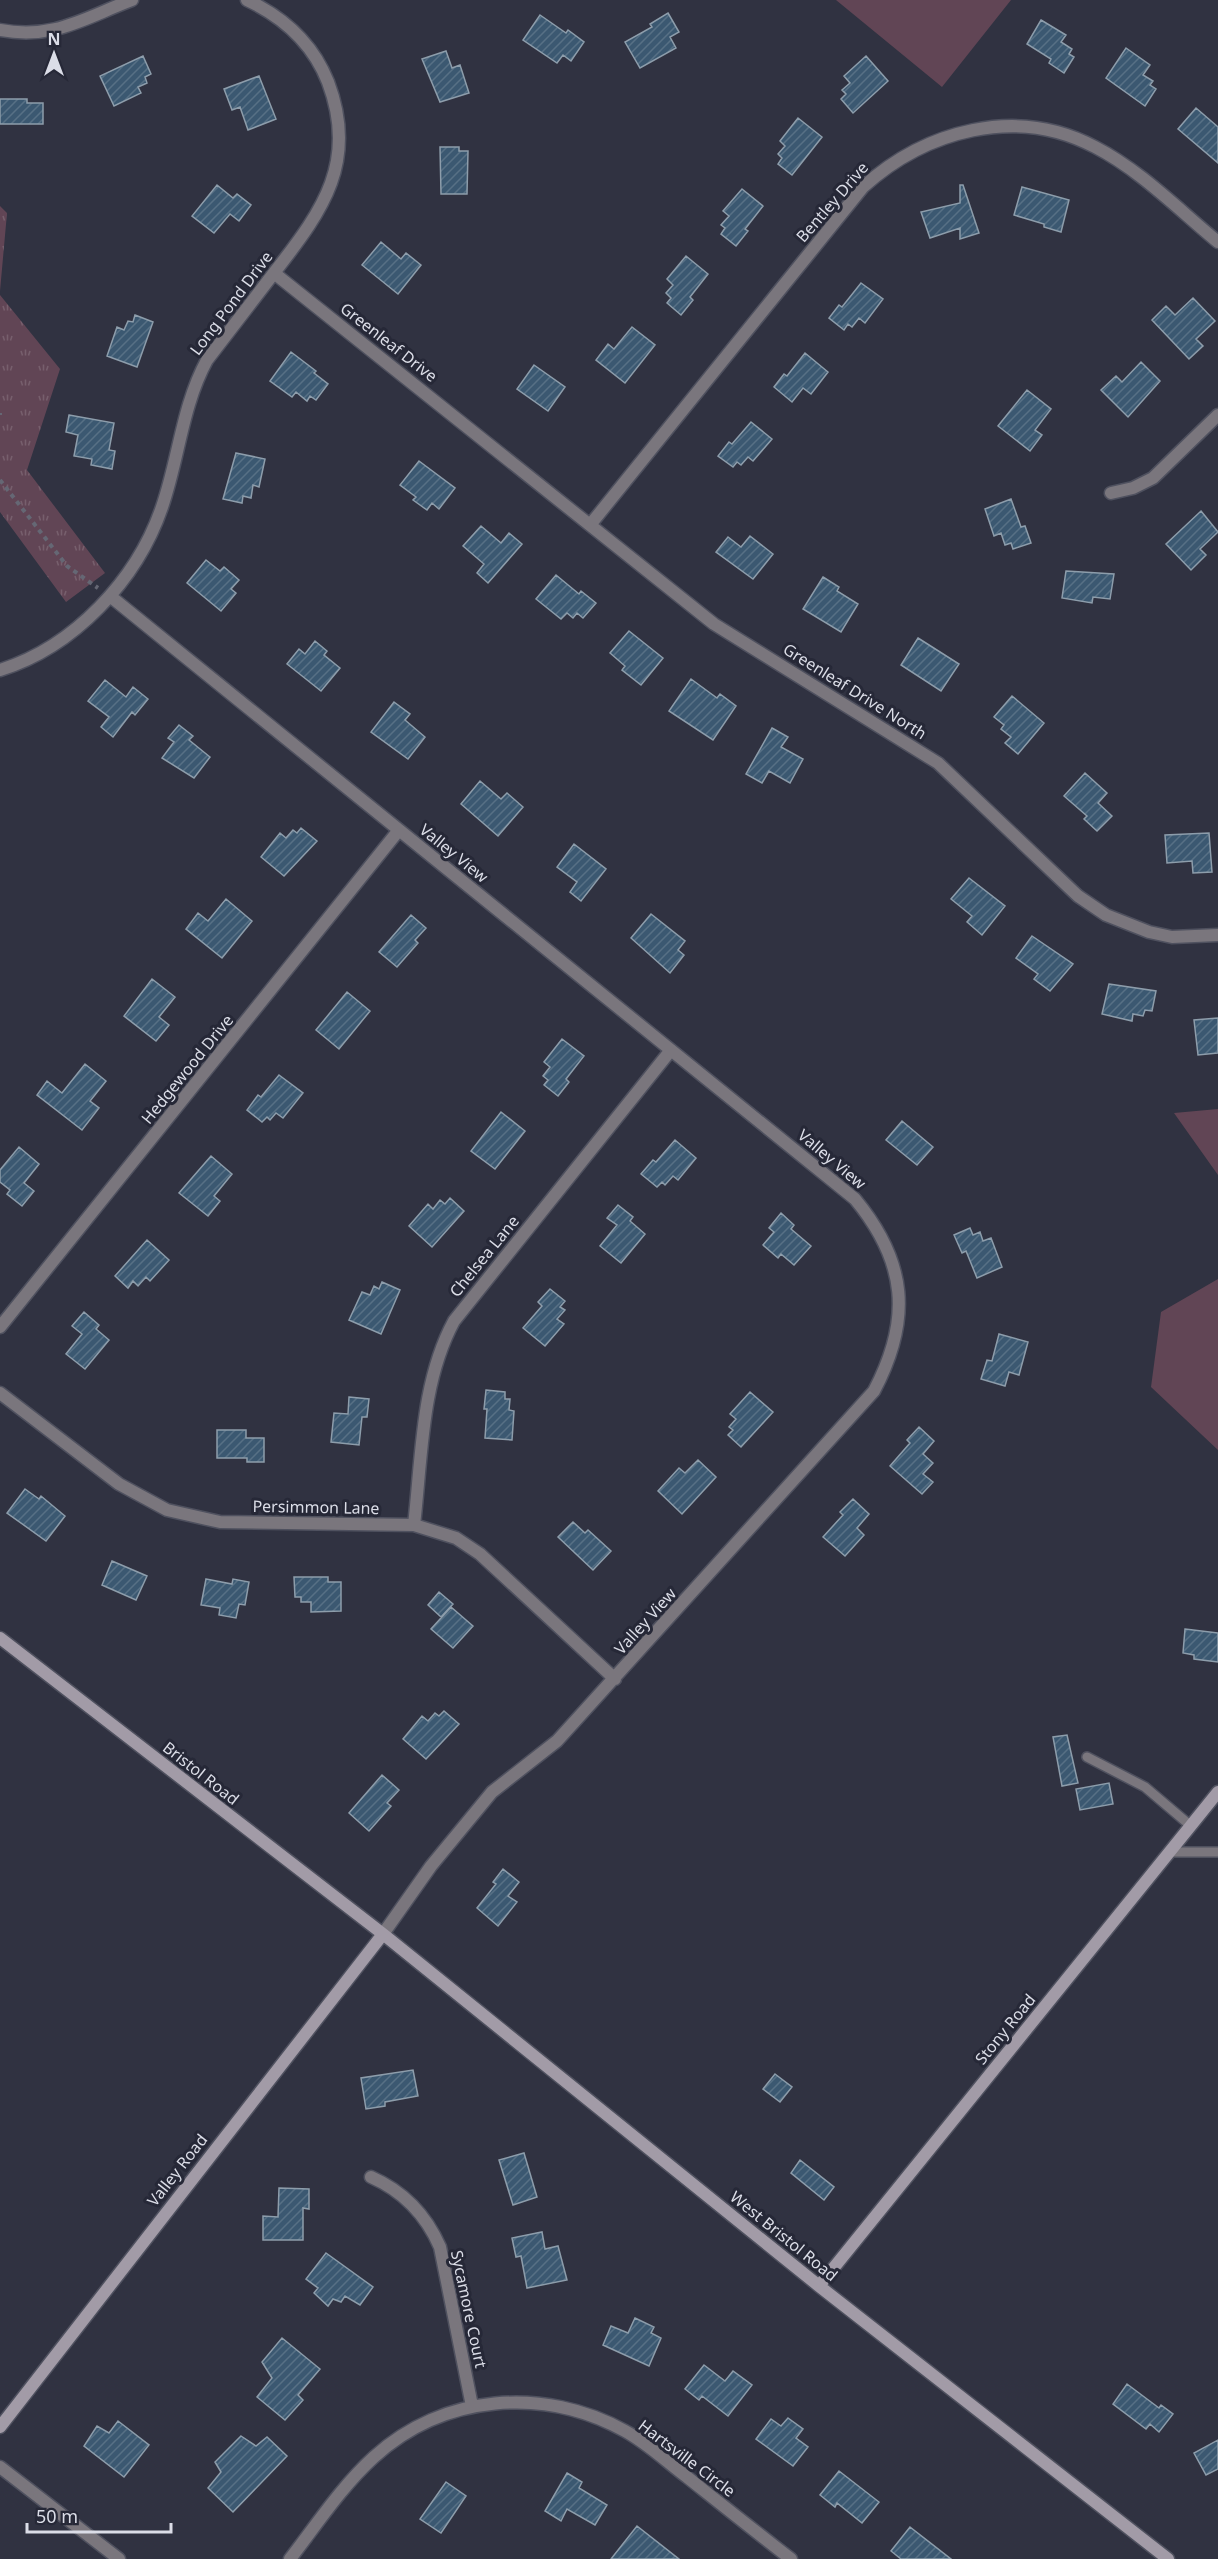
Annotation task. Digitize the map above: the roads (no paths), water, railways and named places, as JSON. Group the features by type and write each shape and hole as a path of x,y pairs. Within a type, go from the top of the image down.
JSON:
{"main road":[{"name":"Bristol Road","path":"0,1638 382,1934"},
{"name":"Stony Road","path":"819,2286 1218,1792"},
{"name":"West Bristol Road","path":"382,1934 819,2286 1168,2559"},
{"name":"Valley Road","path":"0,2427 382,1934"}],"street":[{"path":"0,30 20,34 47,33 74,26 132,0"},
{"name":"Long Pond Drive","path":"0,670 40,652 71,632 110,596 138,556 162,508 188,402 196,380 207,360 313,222 324,202 338,158 338,116 326,76 303,41 272,13 247,0"},
{"name":"Bentley Drive","path":"590,525 863,187 883,168 932,141 958,132 995,127 1043,130 1069,136 1094,146 1124,164 1218,242"},
{"name":"Greenleaf Drive","path":"274,273 483,438"},
{"path":"1111,493 1133,488 1153,478 1218,415"},
{"name":"Greenleaf Drive North","path":"483,438 714,624 938,763 1078,896 1106,915 1149,932 1172,937 1218,935"},
{"name":"Valley View","path":"110,596 855,1199 875,1223 885,1241 896,1271 900,1302 899,1323 888,1363 874,1391 557,1741 492,1792 431,1866 382,1934"},
{"name":"Hedgewood Drive","path":"0,1327 399,830"},
{"name":"Chelsea Lane","path":"414,1525 431,1377 440,1346 454,1321 671,1050"},
{"name":"Persimmon Lane","path":"0,1393 119,1484 167,1510 220,1522 414,1525 448,1534 480,1554 615,1679"},
{"name":"Sycamore Court","path":"371,2177 399,2192 419,2211 434,2231 440,2247 472,2406"},
{"name":"Hartsville Circle","path":"291,2559 353,2477 401,2436 435,2418 472,2406 521,2402 550,2404 601,2419 648,2446 791,2559"},
{"path":"0,2467 119,2559"}],"lane":[{"path":"1087,1757 1145,1787 1191,1826"},
{"path":"1170,1852 1218,1852"}]}
